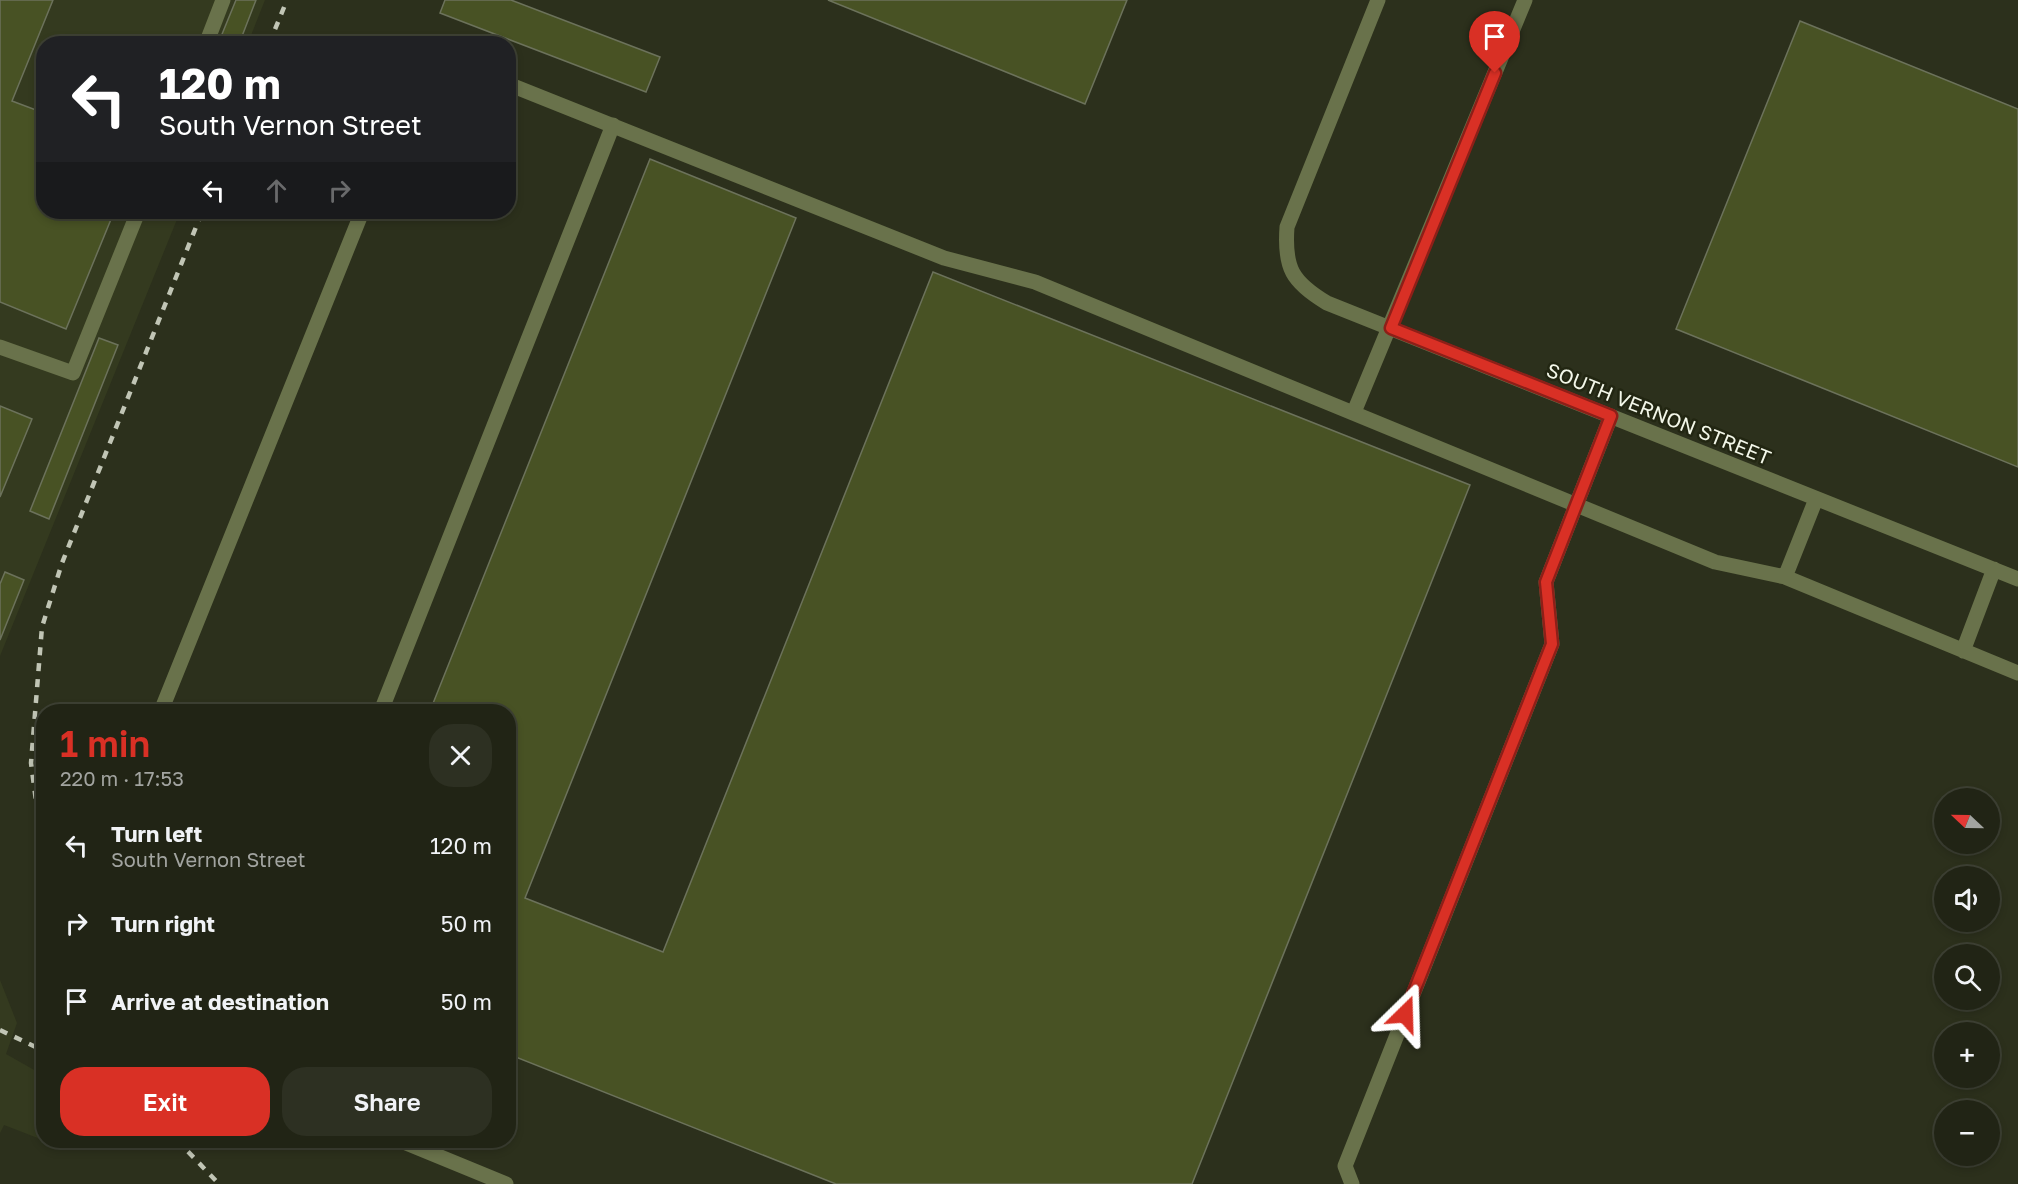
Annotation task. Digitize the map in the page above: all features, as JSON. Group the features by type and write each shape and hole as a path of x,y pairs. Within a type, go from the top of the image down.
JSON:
{"street":[{"path":"209,36 223,0"},
{"name":"SOUTH VERNON STREET","path":"1378,0 1287,227 1285,252 1293,274 1306,290 1327,303 2018,579"},
{"path":"1354,412 1391,328 1525,0"},
{"path":"516,87 944,258 1035,282 1715,562 1785,577 2018,673"},
{"path":"384,704 613,125"},
{"path":"0,347 74,373 135,219"},
{"path":"164,704 359,219"},
{"path":"1352,1184 1345,1166 1552,644 1546,582 1611,416"},
{"path":"1785,577 1816,499"},
{"path":"1963,651 1994,569"},
{"path":"418,1148 506,1184"}],"shaded area":[{"path":"0,0 265,0 251,36 36,36 36,219 177,219 0,656"},
{"path":"0,980 17,1023 6,1054 36,1071 36,1137 4,1125 0,1133"}],"building":[{"path":"0,0 53,0 38,36 36,36 36,42 12,101 36,110 36,219 111,219 66,329 0,302"},
{"path":"236,0 256,0 242,36 221,36"},
{"path":"445,0 511,0 660,57 646,92 516,42 516,36 500,36 440,13"},
{"path":"828,0 1127,0 1085,104"},
{"path":"1800,21 2018,109 2018,467 1676,329"},
{"path":"650,159 796,218 525,898 663,952 933,272 1470,485 1192,1184 836,1184 516,1057 516,704 433,704"},
{"path":"99,338 118,345 49,519 30,511"},
{"path":"0,406 32,419 0,497"},
{"path":"5,572 24,580 0,640 0,584"}],"railway":[{"path":"272,36 287,0"},
{"path":"36,801 31,763 42,627 62,563 199,219"},
{"path":"0,1030 36,1047"},
{"path":"185,1148 219,1184"}],"route":[{"path":"1405,1014 1552,644 1546,582 1611,416 1391,328 1495,73"}]}
